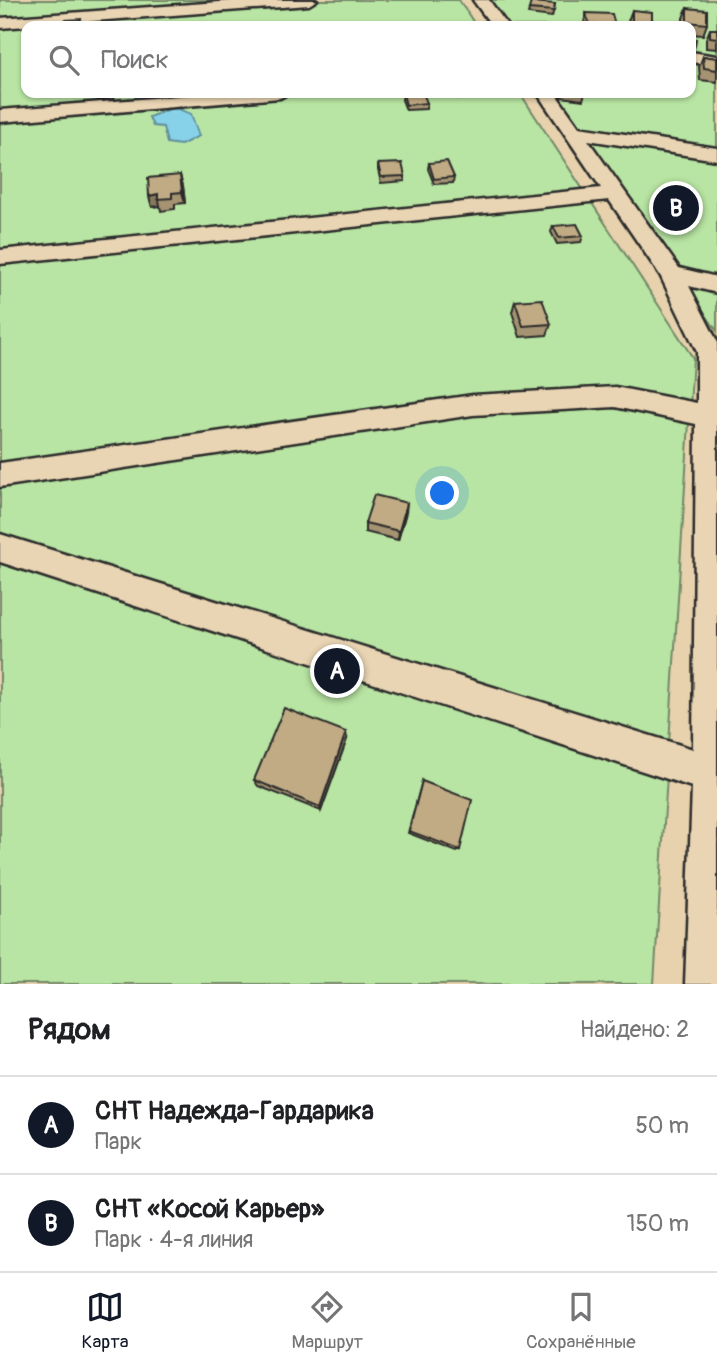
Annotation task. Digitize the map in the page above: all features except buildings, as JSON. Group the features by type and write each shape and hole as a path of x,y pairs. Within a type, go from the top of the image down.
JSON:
{"street":[{"path":"27,21 309,0"},
{"path":"481,0 496,21"},
{"path":"0,23 21,21"},
{"path":"696,58 717,61"},
{"path":"0,116 219,98"},
{"path":"549,98 671,274 710,352 713,535 712,774 707,984"},
{"path":"573,132 717,154"},
{"path":"0,257 615,193"},
{"path":"671,274 717,285"},
{"path":"0,474 473,405 614,397 710,415"},
{"path":"0,548 712,774"}],"green space":[{"path":"0,0 459,0 473,21 21,21 21,98 523,98 693,358 654,984 0,984"},
{"path":"487,0 717,0 717,331 555,98 696,98 696,21 502,21"}],"water":[{"path":"174,107 191,114 199,136 181,145 167,143 163,127 153,126 149,117"}],"place":[{"name":"СНТ «Косой Карьер»","path":"676,208"},
{"name":"СНТ Надежда-Гардарика","path":"337,671"}]}
